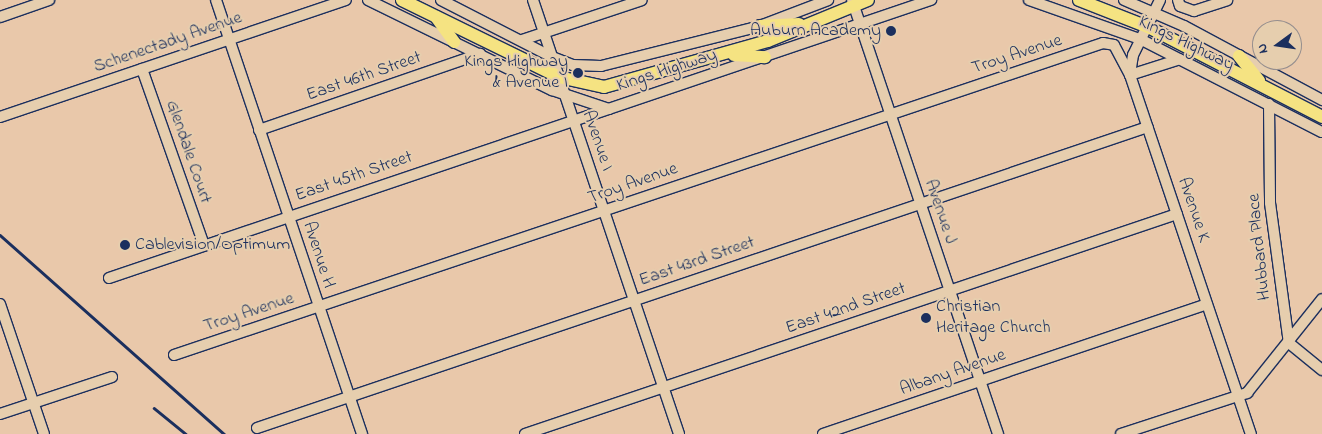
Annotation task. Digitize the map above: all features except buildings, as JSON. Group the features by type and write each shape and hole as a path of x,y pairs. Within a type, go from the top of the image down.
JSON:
{"main road":[{"name":"Kings Highway","path":"402,0 577,84 623,84 724,55 809,24 853,3 868,0"},
{"name":"Kings Highway","path":"1079,0 1148,27 1322,117"},
{"path":"434,15 454,42"},
{"path":"760,26 809,24"},
{"path":"724,55 765,57"},
{"path":"1239,56 1262,85"},
{"path":"1302,107 1322,126"}],"street":[{"path":"0,16 50,0"},
{"name":"Avenue H","path":"216,0 362,434"},
{"name":"Schenectady Avenue","path":"0,117 346,0"},
{"name":"Kings Highway","path":"368,0 565,95 609,109 931,0"},
{"name":"Kings Highway","path":"441,0 522,40 552,58 573,65 601,66 760,26 828,0"},
{"name":"Avenue I","path":"533,0 679,434"},
{"path":"522,40 642,0"},
{"name":"Kings Highway","path":"1029,0 1140,39 1322,132"},
{"name":"Kings Highway","path":"1124,0 1156,13 1322,100"},
{"path":"1160,0 1156,13 1140,39 1130,64 1130,75 1180,59"},
{"path":"1178,0 1180,6 1194,11 1227,0"},
{"name":"Avenue J","path":"853,3 998,434"},
{"path":"1103,43 1109,27"},
{"name":"Troy Avenue","path":"174,355 1103,43"},
{"name":"Avenue K","path":"1103,43 1114,45 1130,75 1251,434"},
{"name":"East 46th Street","path":"259,130 480,54"},
{"name":"Glendale Court","path":"142,69 204,246"},
{"name":"Hubbard Place","path":"1269,104 1270,203 1289,343"},
{"name":"East 45th Street","path":"109,278 609,109"},
{"name":"East 43rd Street","path":"257,428 1148,127"},
{"name":"East 42nd Street","path":"525,434 1177,214"},
{"path":"1121,434 1238,394 1247,393 1289,343 1322,299"},
{"name":"Albany Avenue","path":"823,434 1207,304"},
{"path":"1,310 44,434"},
{"path":"1289,343 1322,370"},
{"path":"0,414 112,377"}],"railway":[{"path":"0,235 224,434"},
{"path":"154,408 186,434"}],"place":[{"name":"Auburn Academy","path":"891,31"},
{"name":"Kings Highway & Avenue I","path":"578,73"},
{"name":"Cablevision/Optimum","path":"125,245"},
{"name":"Christian Heritage Church","path":"926,318"}]}
